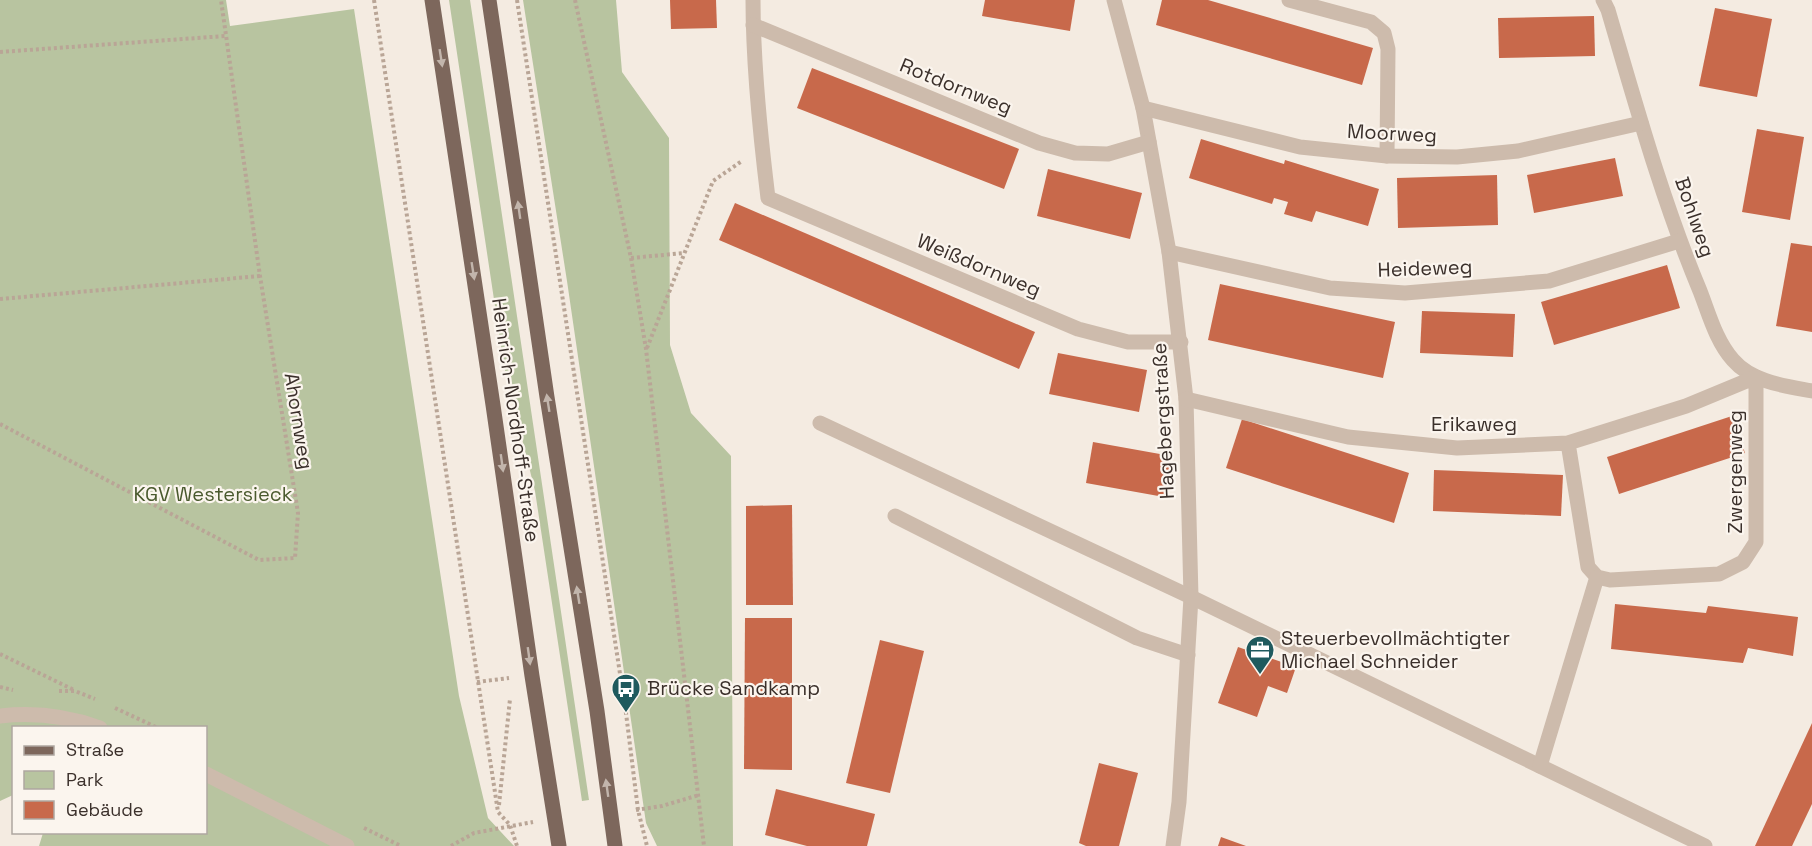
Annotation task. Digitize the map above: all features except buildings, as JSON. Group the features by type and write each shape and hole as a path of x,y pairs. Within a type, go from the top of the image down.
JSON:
{"main road":[{"name":"Heinrich-Nordhoff-Straße","path":"432,0 559,846"},
{"name":"Heinrich-Nordhoff-Straße","path":"489,0 545,386 597,711 615,846"}],"street":[{"path":"753,0 762,148"},
{"name":"Hagebergstraße","path":"1114,0 1143,108 1169,252 1186,399 1191,597 1179,802 1173,846"},
{"path":"1289,0 1371,22 1384,33 1388,49 1387,156"},
{"name":"Bohlweg","path":"1603,0 1679,242 1722,346 1735,362 1756,377 1784,386 1812,391"},
{"name":"Rotdornweg","path":"753,26 1039,143 1075,153 1108,154 1149,142"},
{"name":"Moorweg","path":"1143,108 1300,147 1387,156 1457,157 1518,151 1641,123"},
{"name":"Weißdornweg","path":"762,148 768,198 1078,329 1128,342 1181,342"},
{"name":"Heideweg","path":"1169,252 1330,288 1405,293 1549,281 1679,242"},
{"name":"Erikaweg","path":"1186,399 1348,437 1457,448 1568,443 1686,406 1756,377"},
{"name":"Zwergenweg","path":"1597,577 1610,580 1719,574 1743,562 1756,542 1756,377"},
{"path":"820,423 1191,597 1705,846"},
{"path":"1540,766 1597,577 1588,567 1568,443"},
{"path":"895,516 1128,634 1188,655"},
{"path":"0,716 43,714 79,720 95,726"},
{"path":"207,775 347,846"}],"path":[{"name":"Ahornweg","path":"0,424 259,560 295,558 298,513 260,276 221,0"},
{"path":"374,0 498,812 510,825 517,846"},
{"path":"517,0 626,713 638,810 647,846"},
{"path":"574,0 631,258 646,349 704,844 696,846"},
{"path":"0,52 225,36"},
{"path":"646,349 713,181 762,148"},
{"path":"631,258 684,253"},
{"path":"0,299 260,276"},
{"path":"0,654 75,691"},
{"path":"477,682 512,678"},
{"path":"498,812 511,689"},
{"path":"638,810 662,806 699,795"},
{"path":"451,846 474,832 510,825"}],"green space":[{"name":"KGV Westersieck","path":"0,0 226,0 230,26 354,9 459,696 488,818 514,846 39,846 43,834 207,834 207,726 12,726 12,795 0,801"},
{"path":"449,0 470,0 589,800 582,801 535,491 504,366"},
{"path":"523,0 616,0 622,72 669,138 670,345 691,413 731,456 733,846 657,846 646,823 567,281"}],"place":[{"name":"Steuerbevollmächtigter Michael Schneider","path":"1260,676"},
{"name":"Brücke Sandkamp","path":"626,714"}]}
